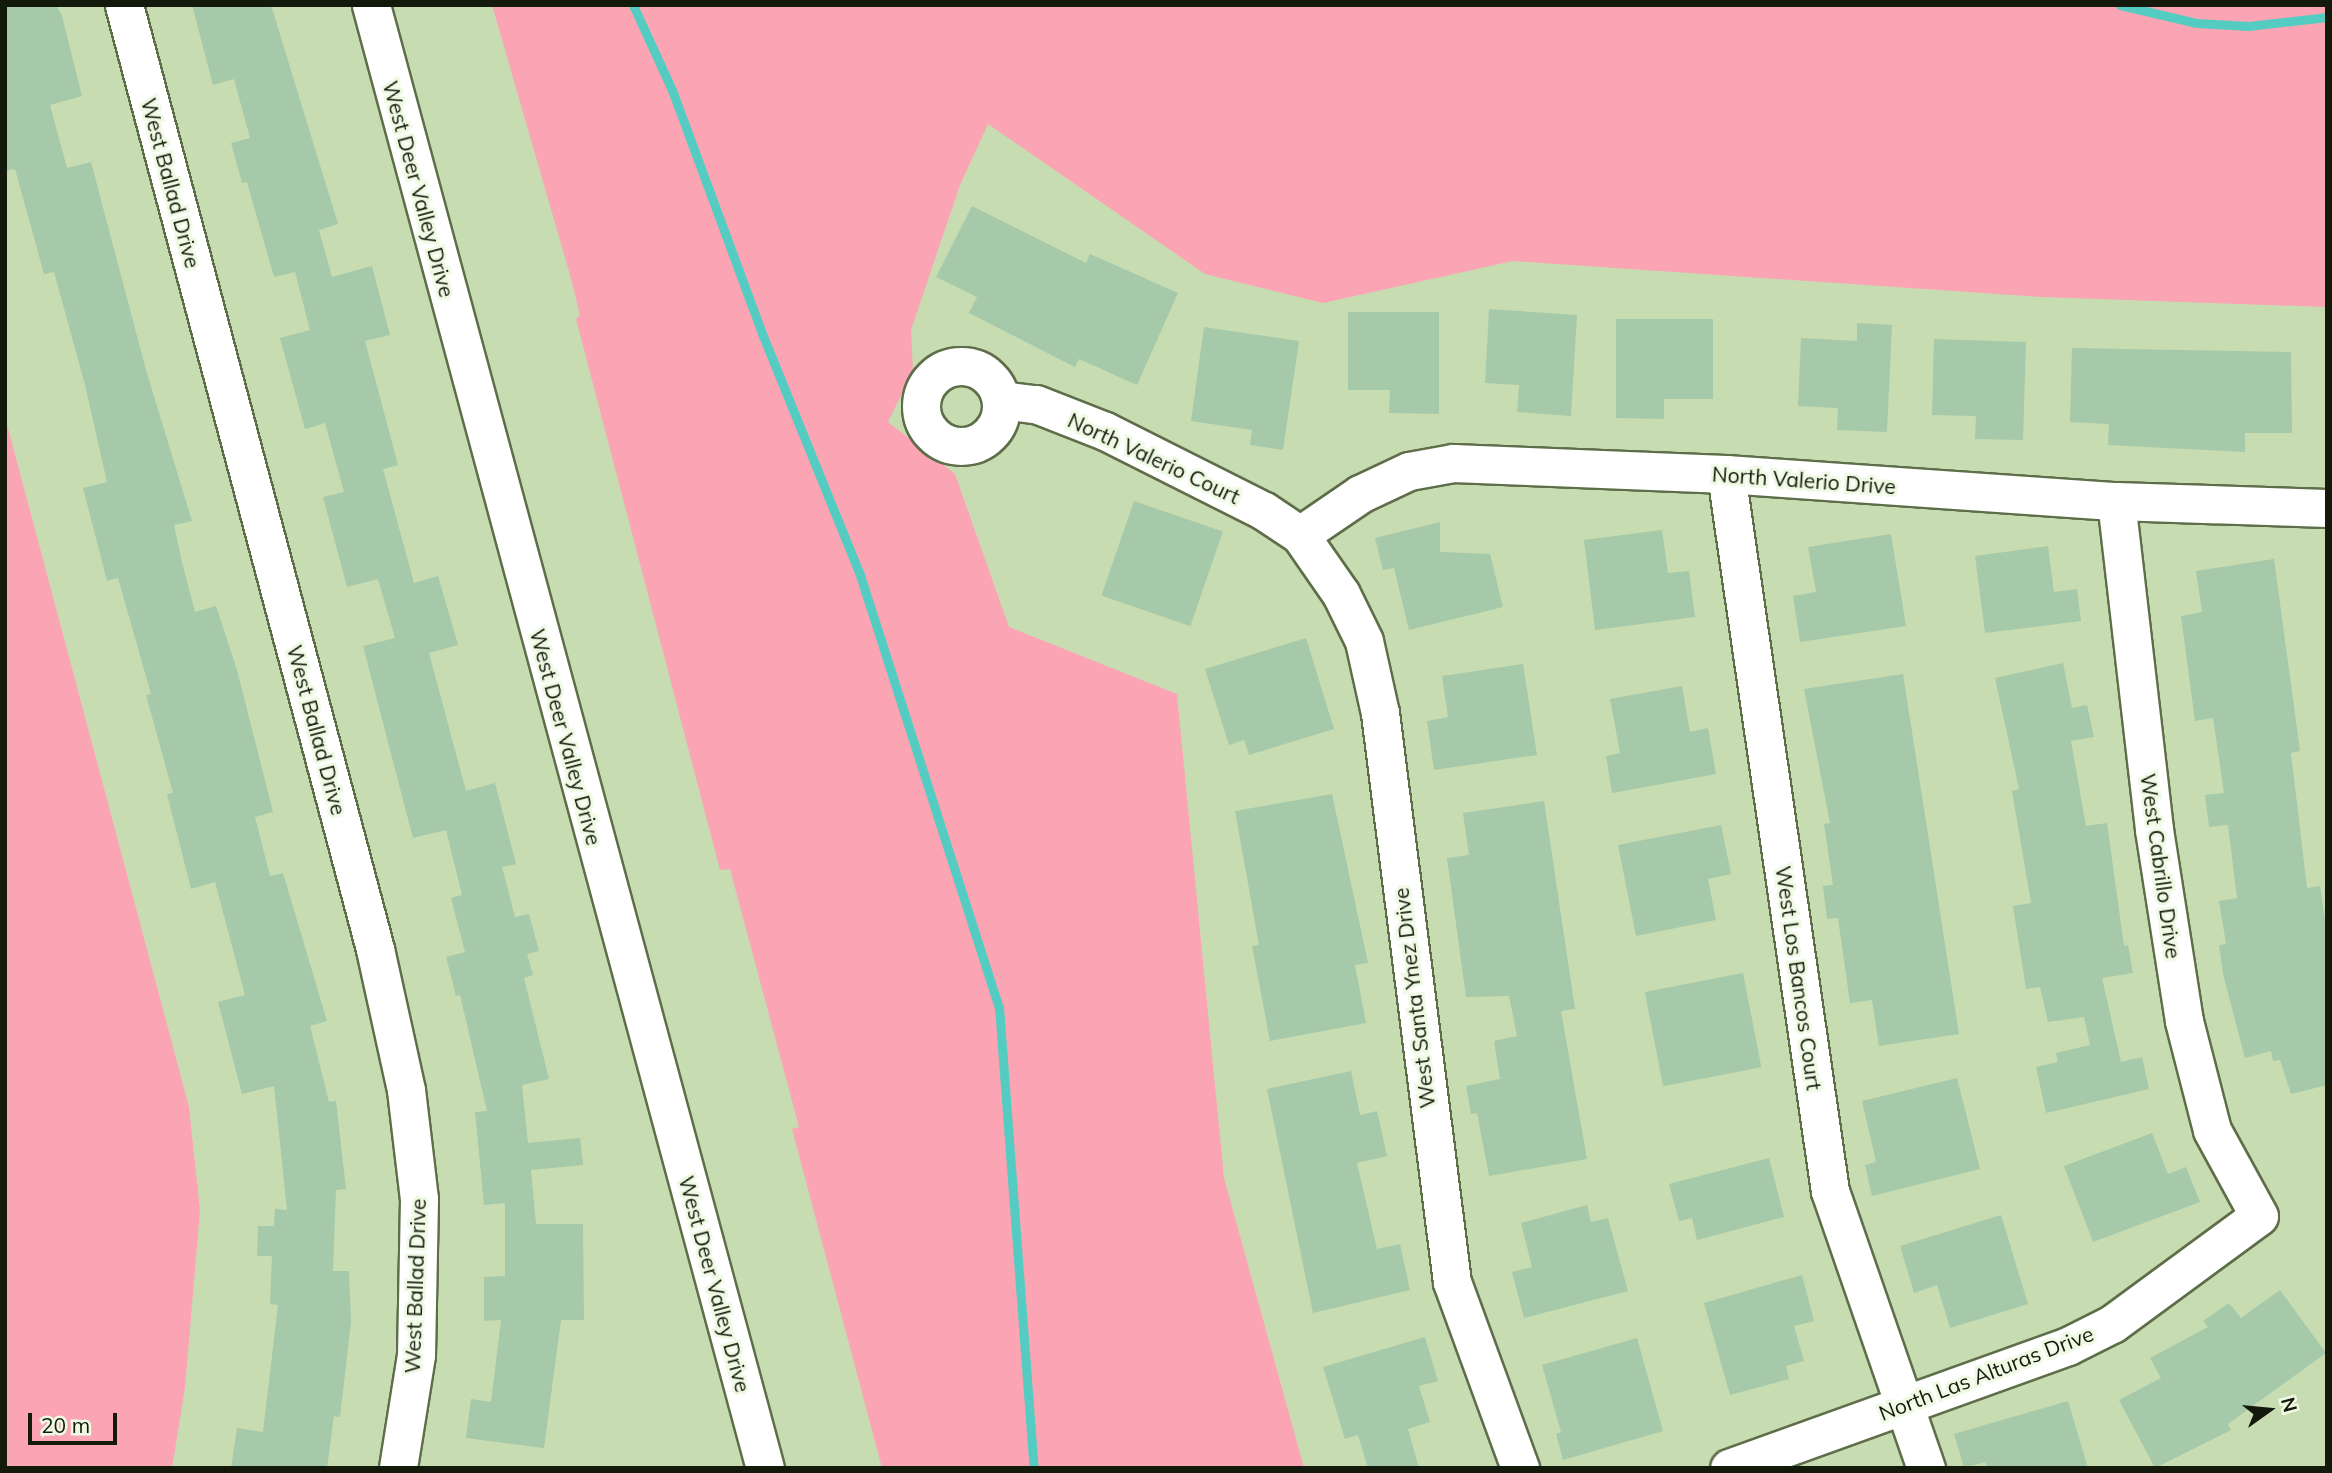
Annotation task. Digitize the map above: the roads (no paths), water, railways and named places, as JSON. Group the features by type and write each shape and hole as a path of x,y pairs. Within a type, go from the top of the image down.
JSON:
{"street":[{"name":"West Ballad Drive","path":"124,5 372,935 406,1090 419,1212 416,1355 398,1468"},
{"name":"West Deer Valley Drive","path":"371,5 765,1468"},
{"name":"North Valerio Court","path":"1001,400 1036,404 1105,431 1226,490 1300,535"},
{"name":"North Valerio Drive","path":"1300,535 1360,494 1409,471 1452,463 1726,474 2116,501 2327,508"},
{"name":"West Los Bancos Court","path":"1726,474 1830,1191 1926,1468"},
{"name":"West Cabrillo Drive","path":"2116,501 2154,829 2184,1021 2213,1130 2259,1216"},
{"name":"West Santa Ynez Drive","path":"1300,535 1341,594 1364,641 1380,713 1452,1282 1520,1468"},
{"name":"North Las Alturas Drive","path":"1729,1468 2068,1346 2112,1324 2259,1216"}],"waterway":[{"path":"633,5 672,90 763,336 860,575 999,1007 1034,1468"},
{"path":"2120,5 2197,23 2248,26 2327,17"}]}
